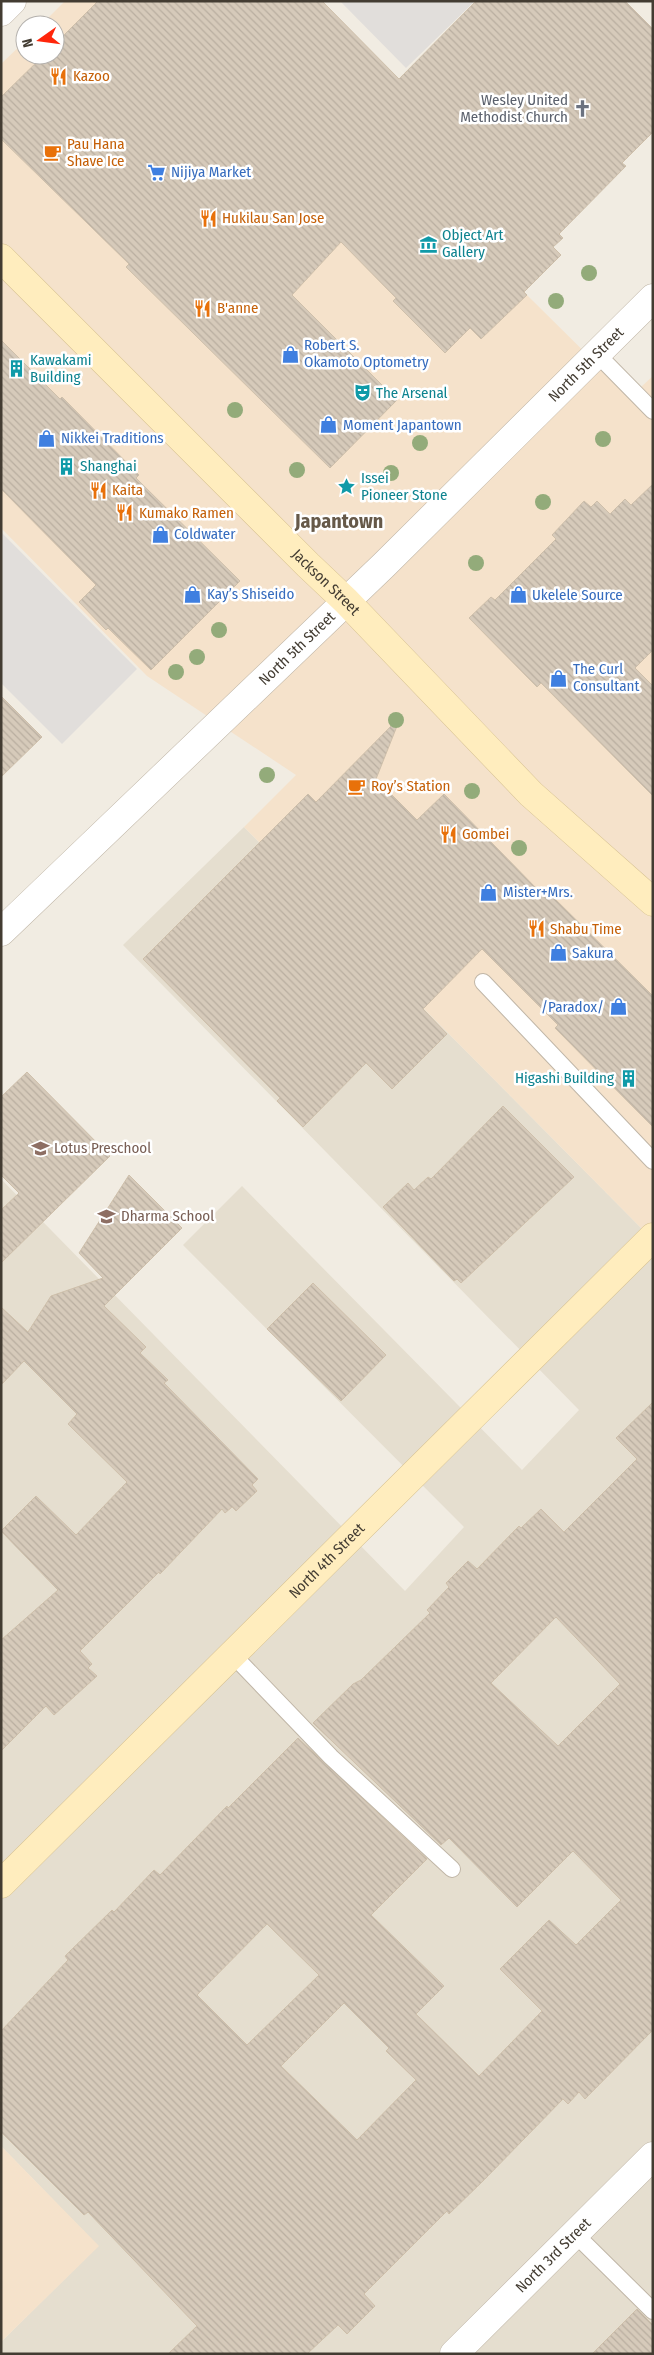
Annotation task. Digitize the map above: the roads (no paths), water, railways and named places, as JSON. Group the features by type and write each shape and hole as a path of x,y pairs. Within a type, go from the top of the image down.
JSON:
{"street":[{"path":"1,12 12,1"},
{"name":"Jackson Street","path":"1,258 346,601 531,794 653,902"},
{"name":"North 5th Street","path":"1,932 346,601 653,298"},
{"name":"North 4th Street","path":"1,1884 653,1237"},
{"name":"North 3rd Street","path":"454,2354 653,2156"}],"lane":[{"path":"597,354 653,411"},
{"path":"482,982 653,1161"},
{"path":"232,1654 331,1757 452,1869"},
{"path":"575,2234 653,2311"}],"place":[{"name":"Kazoo","path":"59,76"},
{"name":"Wesley United Methodist Church","path":"582,109"},
{"name":"Pau Hana Shave Ice","path":"53,153"},
{"name":"Nijiya Market","path":"157,172"},
{"name":"Hukilau San Jose","path":"208,218"},
{"name":"Object Art Gallery","path":"428,244"},
{"name":"B'anne","path":"203,308"},
{"name":"Robert S. Okamoto Optometry","path":"290,354"},
{"name":"Kawakami Building","path":"16,369"},
{"name":"The Arsenal","path":"362,393"},
{"name":"Moment Japantown","path":"329,425"},
{"name":"Nikkei Traditions","path":"47,438"},
{"name":"Shanghai","path":"66,466"},
{"name":"Issei Pioneer Stone","path":"347,487"},
{"name":"Kaita","path":"98,490"},
{"name":"Kumako Ramen","path":"125,513"},
{"name":"Coldwater","path":"160,534"},
{"name":"Kay’s Shiseido","path":"193,594"},
{"name":"Ukelele Source","path":"518,595"},
{"name":"The Curl Consultant","path":"559,678"},
{"name":"Roy’s Station","path":"357,786"},
{"name":"Gombei","path":"448,834"},
{"name":"Mister+Mrs.","path":"489,892"},
{"name":"Shabu Time","path":"536,929"},
{"name":"Sakura","path":"558,953"},
{"name":"/Paradox/","path":"618,1007"},
{"name":"Higashi Building","path":"628,1078"},
{"name":"Lotus Preschool","path":"40,1148"},
{"name":"Dharma School","path":"107,1216"}],"district":[{"name":"Japantown","path":"339,521"}]}
